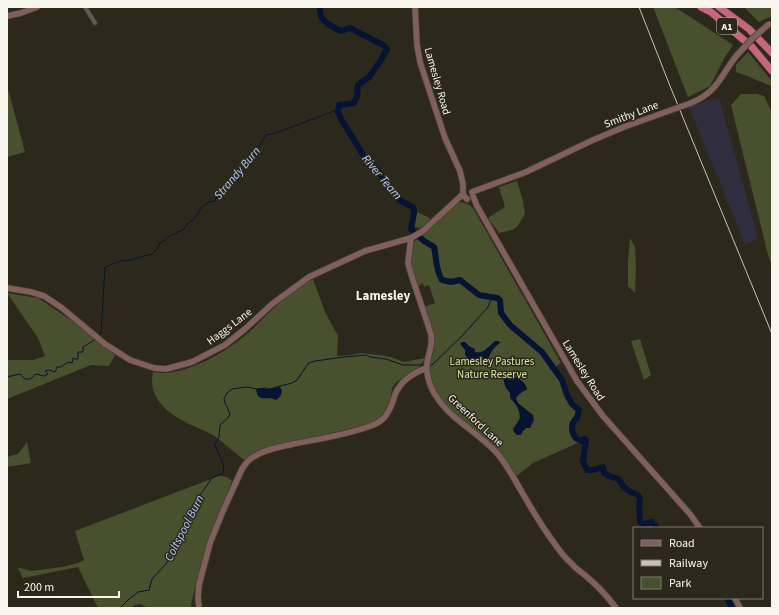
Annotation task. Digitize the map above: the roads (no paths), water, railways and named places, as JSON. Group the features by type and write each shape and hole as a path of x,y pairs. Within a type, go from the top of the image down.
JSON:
{"highway":[{"name":"A1","path":"701,7 711,12 752,47 772,71"},
{"name":"A1","path":"719,7 749,29 772,53"}],"street":[{"path":"7,16 37,7"},
{"path":"86,7 95,23"},
{"name":"Lamesley Road","path":"415,7 417,45 420,62 449,148 459,168 468,195 477,206 577,381 603,416 690,514 699,527"},
{"name":"Smithy Lane","path":"468,195 526,172 624,127 701,98 719,83 737,55 770,23"},
{"name":"Haggs Lane","path":"7,288 44,296 62,308 105,344 130,360 154,368 166,369 192,362 225,345 245,330 272,304 309,277 365,251 412,237 423,231 456,202 468,195"},
{"name":"Greenford Lane","path":"412,237 408,263 410,274 431,334 432,342 427,368 428,379 432,387 448,411 494,450 503,461 524,494 535,516 560,551 573,566 597,586 616,608"},
{"path":"199,608 199,585 210,543 226,504 246,463 262,452 278,447 341,434 374,425 387,415 398,389 406,380 422,369 427,368"},
{"path":"736,599 740,608"}],"water":[{"path":"495,341 499,341 500,343 492,351 487,362 469,360 465,355 465,350 460,344 465,342 475,349 475,352 481,352"},
{"path":"506,373 522,381 527,390 516,398 518,403 533,415 534,420 530,428 526,428 521,435 517,435 513,429 519,420 520,414 516,405 510,398 510,393 504,383"},
{"path":"280,387 282,391 276,400 261,398 257,394 256,389 265,389"}],"waterway":[{"name":"River Team","path":"320,7 321,16 329,25 341,31 350,28 383,45 387,49 369,77 358,85 357,97 354,103 339,105 338,112 365,158 376,168 399,200 413,207 414,213 411,229 424,241 434,247 437,268 442,280 451,282 460,280 479,295 497,298 500,300 501,313 510,325 542,352 562,380 572,404 579,410 577,418 574,421 572,431 578,440 586,440 583,461 587,470 603,467 604,473 619,479 629,491 638,495 640,499 640,522 644,524 652,522 656,527"},
{"name":"Strandy Burn","path":"98,336 101,334 105,267 120,261 152,254 160,243 184,229 188,223 193,220 202,207 209,202 215,201 218,193 233,177 236,170 251,160 266,135 276,133 334,111 338,112"},
{"name":"Coltspool Burn","path":"428,365 432,365 463,335 488,307 492,297"},
{"name":"Strandy Burn","path":"7,377 20,374 25,379 30,379 36,374 44,376 48,374 45,371 49,370 55,372 57,367 61,367 68,362 72,363 73,358 78,359 78,352 83,352 83,347 96,339"},
{"name":"Coltspool Burn","path":"273,388 292,383 297,380 309,363 315,361 366,355 386,359 403,365 425,365"},
{"name":"Coltspool Burn","path":"120,608 138,592 149,590 152,579 165,565 177,546 192,507 212,478 223,473 224,466 215,445 219,437 220,425 228,418 230,414 224,399 227,393 232,389 246,387 256,389 266,388"},
{"name":"River Team","path":"728,599 732,608"}],"railway":[{"path":"639,7 772,334"}],"district":[{"name":"Lamesley","path":"383,295"}],"park label":[{"name":"Lamesley Pastures Nature Reserve","path":"492,367"}]}
